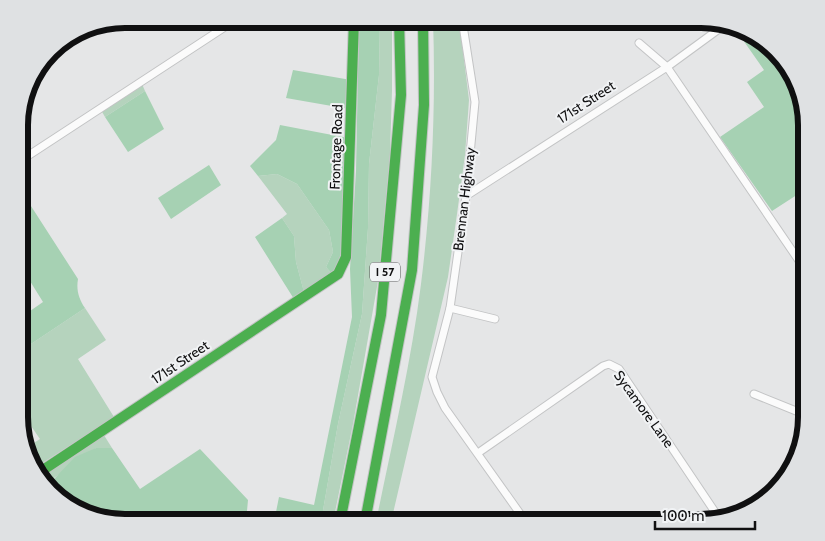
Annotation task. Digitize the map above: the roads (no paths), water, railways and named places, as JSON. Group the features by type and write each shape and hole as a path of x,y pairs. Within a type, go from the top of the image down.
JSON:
{"main road":[{"name":"Frontage Road","path":"338,274 346,257 354,28"},
{"name":"I 57","path":"342,514 381,315 401,95 399,28"},
{"name":"I 57","path":"368,514 412,270 424,105 423,28"},
{"name":"171st Street","path":"44,470 338,274"}],"street":[{"path":"28,156 223,28"},
{"name":"Brennan Highway","path":"463,28 475,102 466,196 450,308 432,377 445,408 478,452"},
{"name":"171st Street","path":"466,196 667,67 719,29"},
{"path":"639,43 667,67 797,258"},
{"path":"450,308 495,319"},
{"name":"Sycamore Lane","path":"478,452 603,366 609,364 619,369 714,512"},
{"path":"754,394 797,411"},
{"path":"478,452 520,513"}]}
